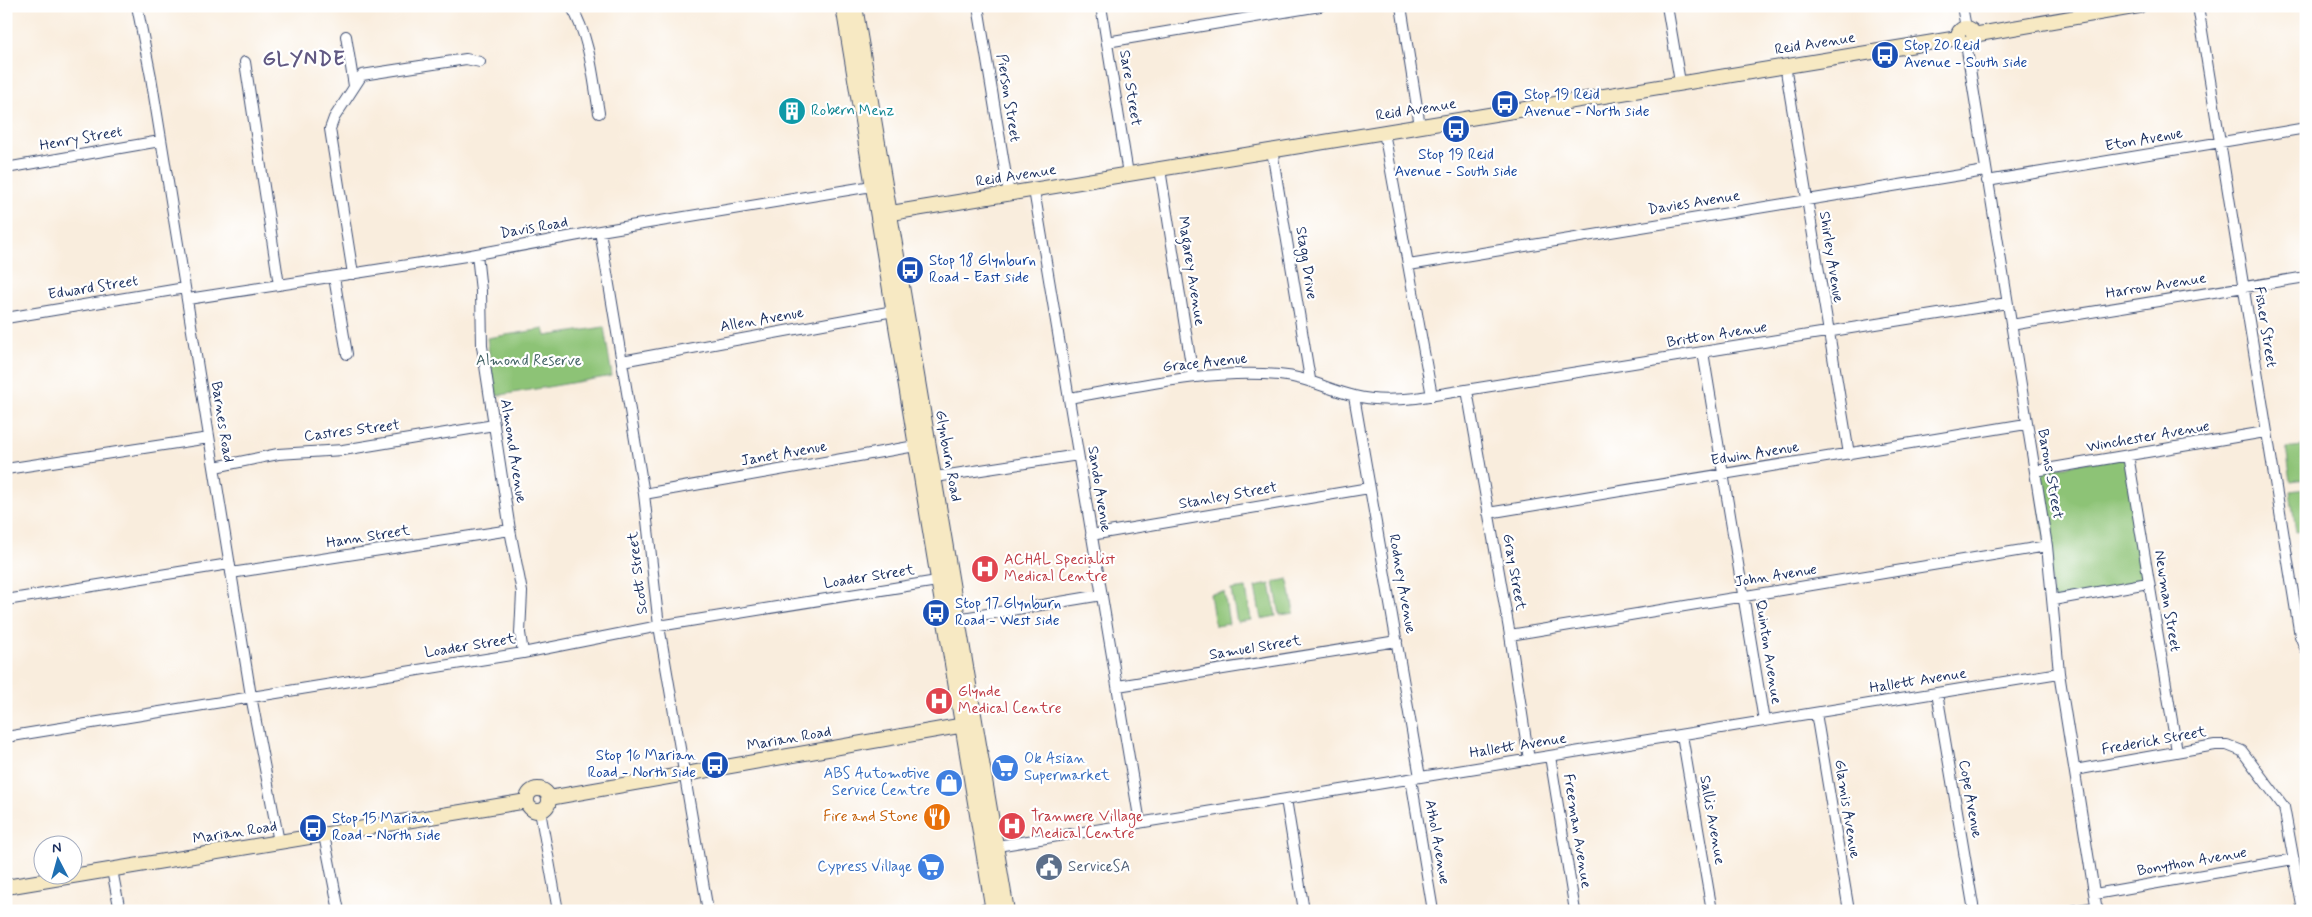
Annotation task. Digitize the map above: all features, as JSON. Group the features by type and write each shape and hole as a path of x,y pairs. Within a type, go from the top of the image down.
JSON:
{"street":[{"name":"Barnes Road","path":"137,6 151,77 160,141 188,299 251,696 279,842"},
{"path":"571,6 578,18 589,55 599,112"},
{"name":"Glynburn Road","path":"843,6 880,185"},
{"name":"Glynburn Road","path":"855,6 885,215 907,308 976,723 989,848 992,909"},
{"name":"Pierson Street","path":"978,6 1009,194"},
{"name":"Sare Street","path":"1101,6 1128,174"},
{"path":"1107,42 1320,6"},
{"path":"1401,6 1420,126"},
{"path":"1667,6 1680,82"},
{"name":"Barons Street","path":"1962,6 1986,176 2047,546 2059,673 2097,909"},
{"name":"Reid Avenue","path":"885,215 2139,6"},
{"name":"Fisher Street","path":"2198,6 2300,636 2306,650"},
{"path":"346,36 354,86"},
{"path":"353,274 330,127 354,86 361,76 367,74 466,59 480,62"},
{"path":"244,62 279,285"},
{"name":"Shirley Avenue","path":"1785,65 1849,454"},
{"name":"Eton Avenue","path":"1986,176 2306,128"},
{"path":"1384,132 1432,396"},
{"name":"Henry Street","path":"6,168 160,141"},
{"name":"Stagg Drive","path":"1272,151 1310,380"},
{"name":"Magarey Avenue","path":"1160,169 1193,377"},
{"name":"Davies Avenue","path":"1409,265 1807,200 1986,176"},
{"name":"Davis Road","path":"188,299 477,254 600,231 880,185"},
{"name":"Sando Avenue","path":"1034,190 1140,823"},
{"name":"Glynburn Road","path":"885,215 893,311 961,725 989,848 1007,908"},
{"name":"Scott Street","path":"600,231 644,494 659,626 708,911"},
{"name":"Almond Avenue","path":"477,254 481,291 482,346 510,530 522,592 520,633 523,653"},
{"name":"Harrow Avenue","path":"2011,325 2306,276"},
{"path":"334,277 347,354"},
{"name":"Edward Street","path":"6,318 185,288"},
{"name":"Britton Avenue","path":"1432,396 2007,303"},
{"name":"Allen Avenue","path":"622,361 907,308"},
{"name":"Quinton Avenue","path":"1703,352 1764,721"},
{"name":"Grace Avenue","path":"1069,398 1193,377 1256,373 1310,380 1354,396 1395,400 1432,396"},
{"name":"Gray Street","path":"1467,390 1510,635 1529,760"},
{"name":"Rodney Avenue","path":"1354,396 1397,641 1415,778"},
{"name":"Edwin Avenue","path":"1488,513 2026,424"},
{"name":"Castres Street","path":"215,467 278,454 343,450 494,425"},
{"name":"Winchester Avenue","path":"2035,471 2266,432"},
{"path":"6,470 209,438"},
{"name":"Janet Avenue","path":"644,494 929,444"},
{"path":"920,479 1078,455"},
{"name":"Newman Street","path":"2128,455 2177,751"},
{"name":"Stanley Street","path":"1091,535 1369,488"},
{"name":"Hann Street","path":"6,600 510,530"},
{"name":"John Avenue","path":"1510,635 2047,546"},
{"name":"Loader Street","path":"6,738 251,696 523,653 659,626 937,581"},
{"path":"2053,600 2148,583"},
{"path":"958,619 1102,595"},
{"name":"Samuel Street","path":"1118,686 1397,641"},
{"name":"Hallett Avenue","path":"989,848 2059,673"},
{"name":"Cope Avenue","path":"1937,693 1974,911"},
{"name":"Glamis Avenue","path":"1816,713 1849,911"},
{"name":"Marian Road","path":"549,798 976,723"},
{"name":"Sallis Avenue","path":"1682,735 1712,911"},
{"name":"Frederick Street","path":"2075,770 2177,751 2227,745 2242,751 2284,807 2303,911"},
{"name":"Freeman Avenue","path":"1550,756 1574,911"},
{"name":"Athol Avenue","path":"1415,778 1433,911"},
{"path":"539,789 544,790 549,798 547,807 540,811 531,808 527,801 530,793 539,789"},
{"path":"1286,799 1304,911"},
{"name":"Marian Road","path":"6,888 527,801"},
{"path":"540,811 558,911"},
{"path":"324,835 339,911"},
{"name":"Bonython Avenue","path":"2095,894 2294,860"},
{"path":"112,870 120,911"},
{"path":"977,911 1007,908"},
{"path":"2070,911 2097,909"}],"green space":[{"name":"Almond Reserve","path":"604,327 612,376 495,396 487,338 544,329 546,336"},
{"path":"2301,446 2306,479 2291,481 2286,448"},
{"path":"2128,455 2148,583 2053,600 2035,471"},
{"path":"2306,489 2306,530 2296,532 2290,491"},
{"path":"1288,579 1294,613 1280,615 1274,582"},
{"path":"1270,584 1276,616 1261,619 1255,587"},
{"path":"1246,588 1251,620 1237,622 1231,590"},
{"path":"1224,592 1229,624 1215,626 1210,594"}],"place":[{"name":"Stop 20 Reid Avenue - South side","path":"1885,55"},
{"name":"Stop 19 Reid Avenue - North side","path":"1505,104"},
{"name":"Robern Menz","path":"792,111"},
{"name":"Stop 19 Reid Avenue - South side","path":"1456,129"},
{"name":"Stop 18 Glynburn Road - East side","path":"910,270"},
{"name":"ACHAL Specialist Medical Centre","path":"985,569"},
{"name":"Stop 17 Glynburn Road - West side","path":"936,613"},
{"name":"Glynde Medical Centre","path":"939,701"},
{"name":"Stop 16 Marian Road - North side","path":"715,765"},
{"name":"Ok Asian Supermarket","path":"1005,768"},
{"name":"ABS Automotive Service Centre","path":"949,783"},
{"name":"Fire and Stone","path":"937,817"},
{"name":"Tranmere Village Medical Centre","path":"1012,826"},
{"name":"Stop 15 Marian Road - North side","path":"313,828"},
{"name":"Cypress Village","path":"931,867"},
{"name":"ServiceSA","path":"1049,867"}],"district":[{"name":"GLYNDE","path":"304,59"}]}
